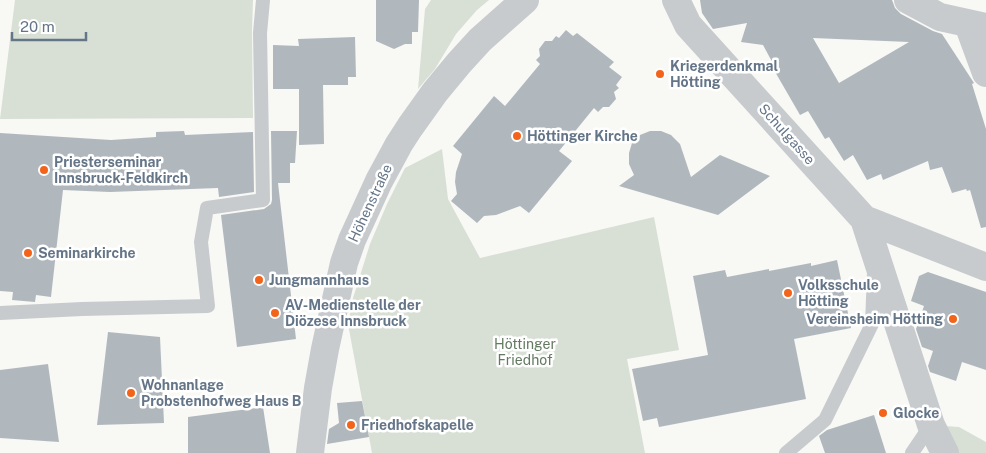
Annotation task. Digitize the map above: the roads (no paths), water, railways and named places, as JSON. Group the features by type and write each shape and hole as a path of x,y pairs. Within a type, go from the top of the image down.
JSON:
{"street":[{"name":"Höhenstraße","path":"310,453 318,388 344,263 352,240 379,181 406,132 458,63 480,40 525,0"},
{"name":"Schulgasse","path":"676,0 688,25 864,218 931,425 945,453"},
{"path":"908,0 940,17 977,25 986,73"},
{"name":"Schulgasse","path":"864,218 986,267"}],"lane":[{"path":"0,313 208,306 201,242 207,208 264,200 260,33 263,0"},
{"path":"786,453 825,420 872,324 875,250"},
{"path":"912,453 931,425"}],"place":[{"name":"Kriegerdenkmal Hötting","path":"660,74"},
{"name":"Höttinger Kirche","path":"517,136"},
{"name":"Priesterseminar Innsbruck-Feldkirch","path":"44,170"},
{"name":"Seminarkirche","path":"28,253"},
{"name":"Jungmannhaus","path":"259,280"},
{"name":"Volksschule Hötting","path":"788,293"},
{"name":"AV-Medienstelle der Diözese Innsbruck","path":"275,313"},
{"name":"Vereinsheim Hötting","path":"953,319"},
{"name":"Wohnanlage Probstenhofweg Haus B","path":"131,393"},
{"name":"Glocke","path":"883,413"},
{"name":"Friedhofskapelle","path":"351,425"}],"park label":[{"name":"Höttinger Friedhof","path":"525,352"}]}
